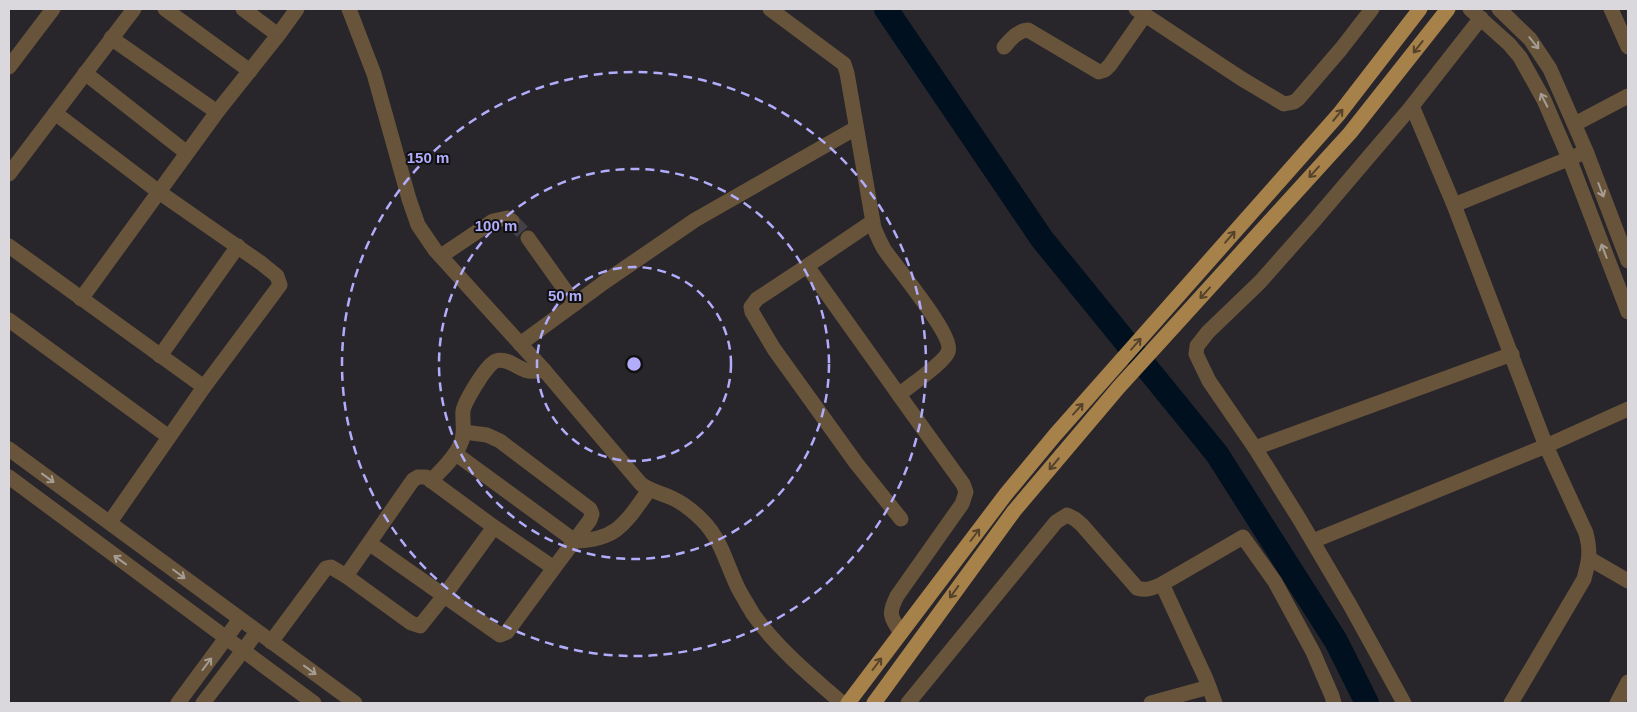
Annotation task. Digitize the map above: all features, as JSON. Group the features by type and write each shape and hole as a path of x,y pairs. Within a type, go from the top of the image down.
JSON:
{"main road":[{"path":"848,703 1006,494 1055,435 1339,114 1420,9"},
{"path":"874,703 1014,510 1119,387 1350,133 1448,9"}],"street":[{"path":"9,67 53,9"},
{"path":"9,174 134,9"},
{"path":"165,9 250,71"},
{"path":"243,9 278,35"},
{"path":"81,299 296,9"},
{"path":"349,9 374,74 418,225 441,256 544,370 634,476 649,490 672,498 703,521 720,543 738,588 754,615 797,663 842,703"},
{"path":"770,9 844,64 874,228 884,249 918,294 946,336 949,344 948,352 940,362 899,395"},
{"path":"1004,46 1017,33 1022,30 1028,30 1102,72 1110,65 1141,12 1251,84 1284,104 1289,104 1294,102 1303,93 1372,9"},
{"path":"1499,9 1522,30 1538,49 1554,77 1575,124 1628,262 1612,271"},
{"path":"1611,9 1628,47"},
{"path":"1404,703 1313,541 1200,364 1196,354 1197,346 1208,332 1260,282 1412,106 1476,14 1504,39 1520,57 1544,100 1569,158 1628,312"},
{"path":"111,38 218,112"},
{"path":"85,73 188,153"},
{"path":"1575,124 1628,96"},
{"path":"1412,106 1454,205 1546,446 1586,533 1590,559 1584,579 1512,703"},
{"path":"55,112 159,192 238,246 277,276 280,285 204,387 110,522"},
{"path":"520,344 695,220 856,128"},
{"path":"1454,205 1586,151"},
{"path":"441,256 493,221 507,218 512,221"},
{"path":"872,222 757,299 751,307 752,312 774,349 856,463 901,519"},
{"path":"528,238 575,304"},
{"path":"9,246 204,387"},
{"path":"160,356 238,246"},
{"path":"808,266 963,484 966,492 962,504 897,596 890,616 901,633"},
{"path":"9,320 169,437"},
{"path":"1255,448 1512,354"},
{"path":"431,481 456,454 464,432 463,411 466,403 490,364 496,360 504,361 529,371 544,370"},
{"path":"1313,541 1546,446 1628,409"},
{"path":"369,543 500,635 504,634 590,520 592,514 590,509 500,441 487,435 464,432"},
{"path":"9,449 355,703"},
{"path":"456,454 575,540 590,540 618,530 649,490"},
{"path":"9,477 314,703"},
{"path":"346,576 413,480 418,477 426,477 554,568"},
{"path":"908,703 1035,547 1062,517 1067,515 1082,525 1137,588 1149,590 1243,537 1275,582 1313,652 1334,703"},
{"path":"271,642 326,568 330,567 346,576 417,626 423,624 494,527"},
{"path":"1590,559 1628,581"},
{"path":"1162,584 1215,703"},
{"path":"178,703 240,619"},
{"path":"204,703 258,632"},
{"path":"1617,703 1628,682"},
{"path":"1151,703 1209,687"}],"waterway":[{"path":"886,9 1042,239 1217,454 1336,641 1367,703"}],"tunnel":[{"path":"512,221 528,238"}]}
